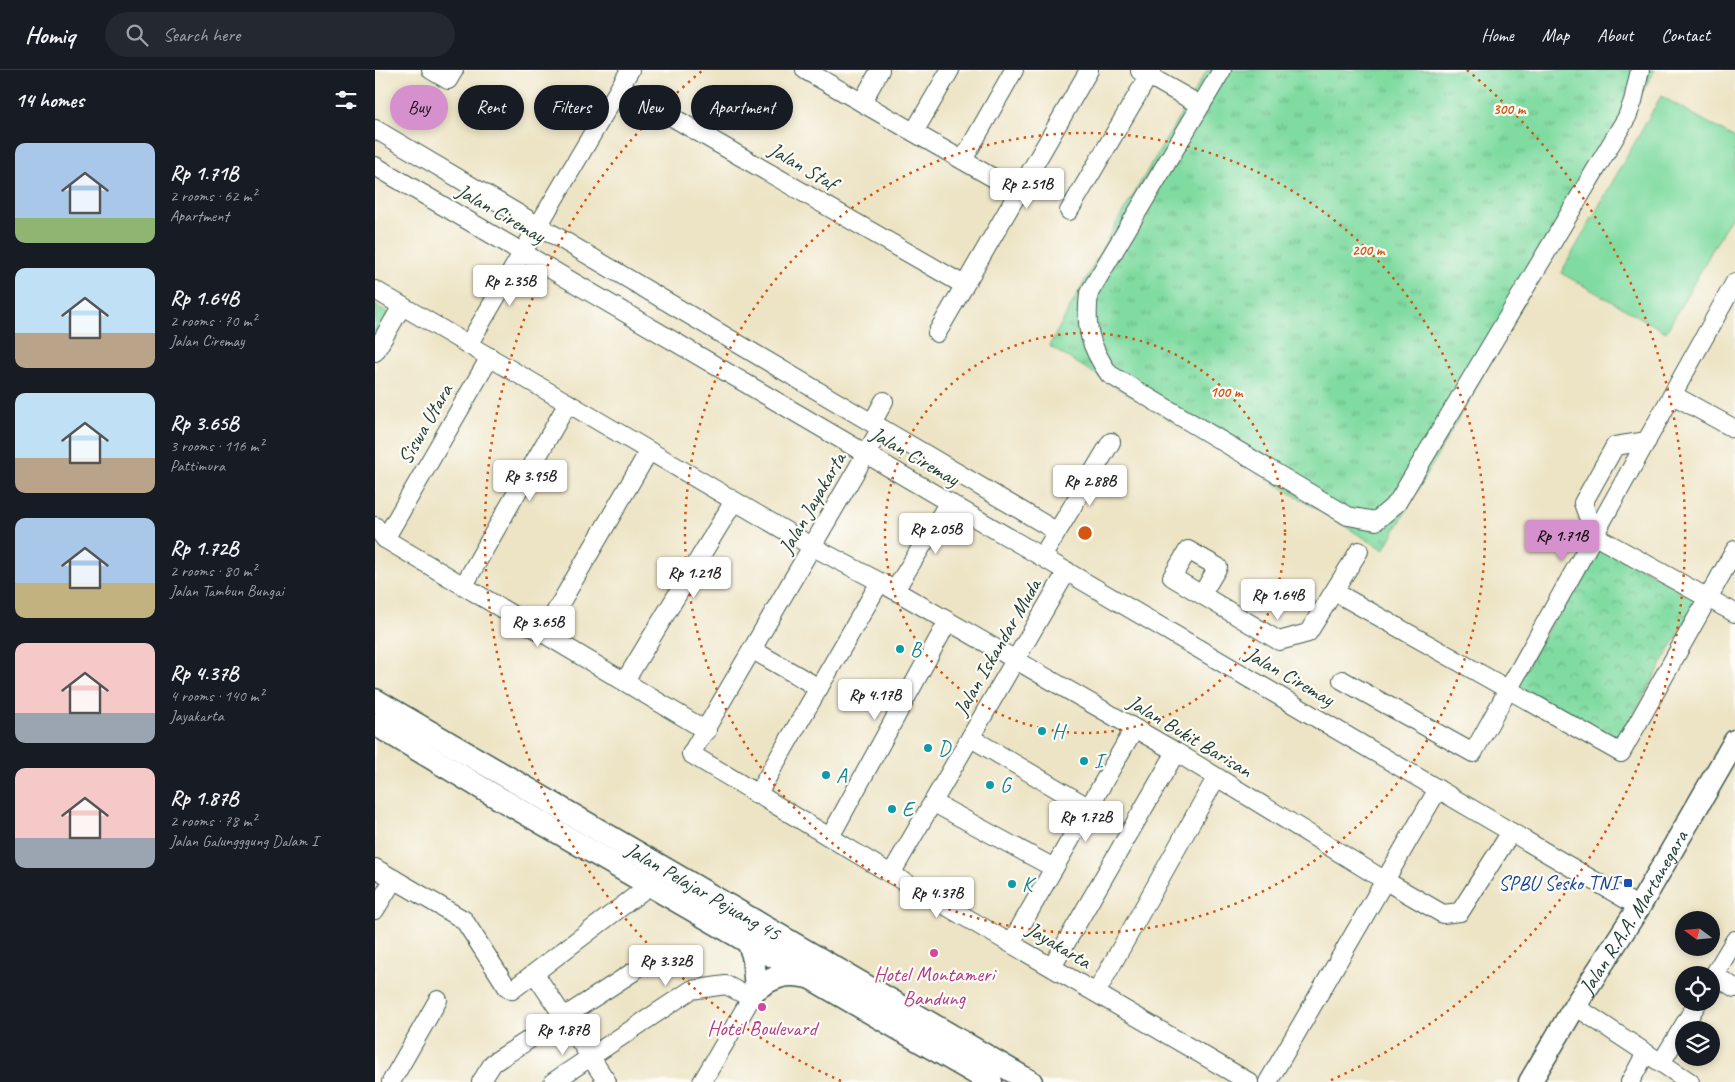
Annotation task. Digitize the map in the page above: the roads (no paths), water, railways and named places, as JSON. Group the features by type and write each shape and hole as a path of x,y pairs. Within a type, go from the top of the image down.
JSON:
{"main road":[{"name":"Jalan Pelajar Pejuang 45","path":"375,700 782,949 1031,1082"},
{"name":"Jalan Pelajar Pejuang 45","path":"375,724 748,942 782,949 811,978 991,1082"},
{"name":"Jalan R.A.A. Martanegara","path":"1530,1082 1575,1006 1639,907 1735,742"},
{"path":"748,942 753,954 754,993"},
{"path":"754,993 769,980 783,974 811,978"}],"street":[{"path":"431,70 448,80 454,70"},
{"path":"621,85 630,70"},
{"path":"862,102 880,70"},
{"path":"914,132 950,70"},
{"path":"963,160 1014,70"},
{"path":"937,333 1089,70"},
{"path":"1222,70 1089,293 1086,315 1088,335 1097,356 1109,374 1348,516 1376,521 1397,503 1627,117 1633,101 1640,70"},
{"path":"811,72 1018,192"},
{"path":"1069,211 1146,72 1200,105"},
{"path":"468,345 619,89"},
{"name":"Jalan Staf","path":"681,122 964,285"},
{"name":"Jalan Ciremay","path":"375,129 872,422 884,401"},
{"name":"Jalan Ciremay","path":"375,166 1639,907"},
{"path":"1342,680 1473,753 1735,282"},
{"name":"Jalan Bukit Barisan","path":"375,290 813,547 887,586 1176,752 1384,880 1443,914 1460,912 1511,832"},
{"path":"375,352 402,306"},
{"name":"Siswa Utara","path":"380,533 490,357"},
{"path":"1673,395 1735,429"},
{"path":"464,585 568,403"},
{"name":"Jalan Ciremay","path":"881,428 1056,531"},
{"name":"Jalan Jayakarta","path":"707,730 881,428"},
{"path":"1647,441 1615,446 1583,503 1595,536 1735,613"},
{"path":"1042,557 1111,442"},
{"path":"543,632 649,451"},
{"path":"625,681 734,501"},
{"path":"757,795 819,688 887,586 949,502"},
{"path":"380,533 707,730"},
{"path":"1335,592 1508,692 1621,753 1735,550"},
{"path":"1202,594 1279,641 1308,634 1359,551"},
{"name":"Jalan Iskandar Muda","path":"891,874 934,803 1067,571"},
{"path":"830,837 948,621"},
{"path":"753,650 819,688"},
{"path":"1011,943 1134,729"},
{"name":"Jayakarta","path":"707,730 691,754 891,874 1249,1082"},
{"path":"971,738 1088,807"},
{"path":"1052,967 1176,752"},
{"path":"1096,993 1216,778"},
{"path":"1268,1082 1437,789"},
{"path":"934,803 1054,868"},
{"path":"375,868 464,920 507,988 515,989 650,885"},
{"path":"375,910 393,879"},
{"path":"1720,966 1735,940"},
{"path":"702,1082 782,949"},
{"path":"481,1082 493,1063 566,1018 633,972"},
{"path":"535,974 607,1082"},
{"path":"1720,980 1735,988"},
{"path":"553,1082 691,990 726,985 754,993"},
{"path":"391,1082 438,1000"},
{"path":"1575,1006 1690,1082"},
{"path":"1630,1082 1654,1058 1691,1011"}],"place":[{"name":"B","path":"900,649"},
{"name":"H","path":"1042,731"},
{"name":"D","path":"928,748"},
{"name":"I","path":"1084,761"},
{"name":"A","path":"826,775"},
{"name":"G","path":"990,785"},
{"name":"E","path":"892,809"},
{"name":"SPBU Sesko TNI","path":"1628,883"},
{"name":"K","path":"1012,884"},
{"name":"Hotel Montameri Bandung","path":"934,953"},
{"name":"Hotel Boulevard","path":"762,1007"}]}
